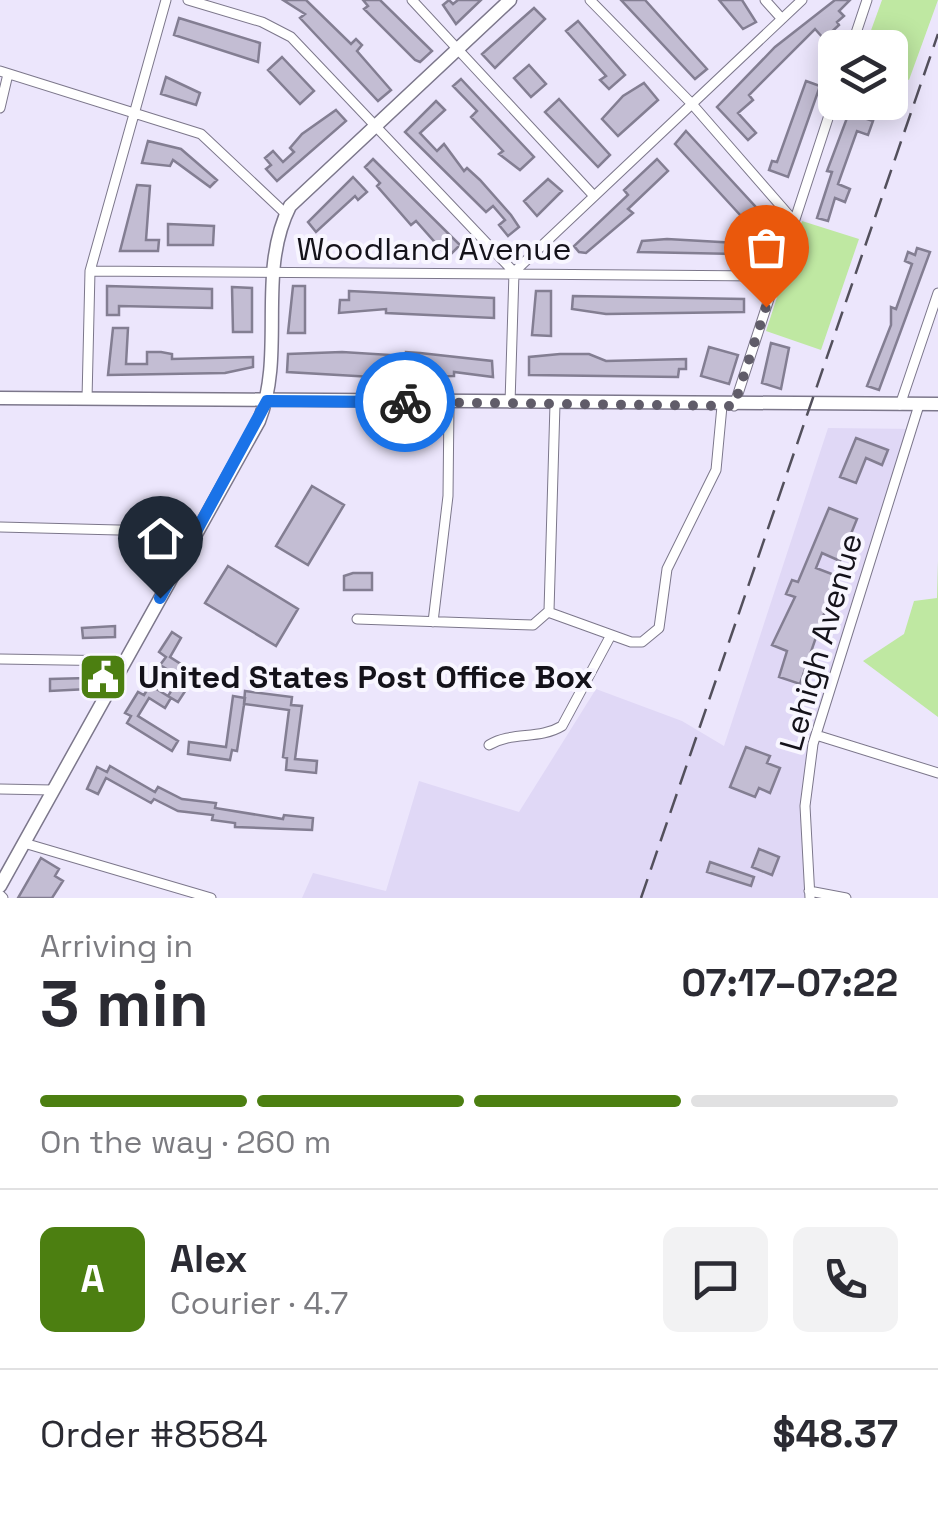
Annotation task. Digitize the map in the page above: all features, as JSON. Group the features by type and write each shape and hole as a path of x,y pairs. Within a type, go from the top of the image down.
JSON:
{"street":[{"path":"86,399 90,271 166,0"},
{"path":"188,0 262,22 291,36 514,273"},
{"path":"412,0 594,196"},
{"path":"0,886 267,401 276,234 286,214 510,0"},
{"path":"590,0 692,104 794,221"},
{"path":"765,0 782,18"},
{"path":"510,403 514,273 802,0"},
{"path":"857,30 867,0"},
{"path":"0,108 4,73 134,110 201,134 286,214"},
{"path":"548,612 610,635 642,642 658,628 667,568 716,470 728,406 827,120"},
{"name":"Woodland Avenue","path":"90,271 776,276"},
{"path":"900,405 938,294"},
{"path":"0,398 728,406 938,404"},
{"path":"433,622 448,496 449,402"},
{"path":"357,620 533,625 548,612 555,404"},
{"name":"Lehigh Avenue","path":"809,895 805,806 816,735 919,404"},
{"path":"0,527 196,532"},
{"path":"489,745 504,736 534,736 562,726 610,635"},
{"path":"0,659 124,661"},
{"path":"816,735 938,773"},
{"path":"0,789 52,790"},
{"path":"24,843 211,898"},
{"path":"809,895 846,898"}],"shaded area":[{"path":"828,428 916,429 811,733 807,898 302,898 313,873 386,891 419,781 519,812 596,689 682,721 724,746"}],"green space":[{"path":"882,0 938,0 909,80 908,30 871,30"},
{"path":"802,221 859,239 821,350 766,331"},
{"path":"938,561 938,717 863,661 904,634 914,601 937,598"}],"building":[{"path":"283,0 306,0 351,44 356,39 362,45 357,51 391,90 378,101 300,18 305,14"},
{"path":"363,0 380,0 432,51 420,62 415,60 364,9 368,6"},
{"path":"449,0 453,4 458,0 481,0 456,24 443,5"},
{"path":"621,0 645,0 707,69 695,79"},
{"path":"719,0 742,0 756,22 743,29"},
{"path":"835,0 850,0 839,11 844,16 837,22 839,25 834,30 818,32 815,29 749,95 753,100 738,113 756,133 748,140 717,107 775,47"},
{"path":"534,8 545,19 495,68 482,54"},
{"path":"179,18 260,43 258,62 174,35"},
{"path":"578,21 625,75 609,89 600,80 606,76 566,31"},
{"path":"282,57 314,91 300,104 268,70"},
{"path":"529,65 546,84 531,97 514,78"},
{"path":"166,77 200,93 196,105 161,94"},
{"path":"461,79 534,157 520,170 499,154 503,151 471,117 477,111 453,86"},
{"path":"806,81 818,85 788,177 769,170 772,161 777,162"},
{"path":"644,83 658,100 618,136 602,119 623,96"},
{"path":"559,99 610,155 598,167 545,112"},
{"path":"436,101 445,110 420,133 437,151 444,144 464,171 467,168 480,180 511,215 519,227 508,236 499,225 505,220 493,206 486,212 405,132"},
{"path":"336,110 346,121 277,181 266,169 271,165 265,158 273,151 283,162 294,152 290,148 302,134"},
{"path":"846,120 873,121 868,135 857,131 838,184 850,189 845,202 835,198 828,221 817,218 832,172 827,171"},
{"path":"686,131 776,229 764,241 675,144"},
{"path":"148,141 181,149 217,180 210,187 173,160 170,166 142,163"},
{"path":"373,159 460,245 448,257 416,221 411,225 377,186 380,183 365,167"},
{"path":"657,159 668,171 628,209 633,213 586,253 579,252 574,246 628,195 624,190"},
{"path":"353,177 367,192 358,200 355,196 316,232 308,222"},
{"path":"548,179 562,191 537,216 524,201"},
{"path":"137,185 150,186 146,240 159,240 158,251 120,251"},
{"path":"168,224 214,226 213,245 168,245"},
{"path":"642,241 737,243 737,254 638,252"},
{"path":"917,248 930,252 879,390 867,386 891,325 891,307 896,309 912,264 905,261 908,252 915,255"},
{"path":"107,286 212,289 212,308 119,306 119,315 107,315"},
{"path":"293,286 305,286 305,333 288,333"},
{"path":"232,287 252,288 252,332 233,332"},
{"path":"349,291 494,298 494,318 386,313 386,309 339,313 340,300 349,300"},
{"path":"536,291 551,291 551,336 532,335"},
{"path":"573,296 744,299 744,312 606,314 572,309"},
{"path":"113,328 128,328 126,364 147,364 147,352 161,352 172,354 172,359 253,357 253,367 225,373 108,375"},
{"path":"771,343 789,348 781,389 762,383"},
{"path":"709,347 738,355 729,384 701,376"},
{"path":"406,352 492,361 493,377 454,372 454,376 373,377 287,372 288,354 406,356"},
{"path":"589,354 606,361 686,359 686,369 679,369 678,377 529,375 529,357"},
{"path":"856,438 888,450 882,465 866,458 856,483 840,477"},
{"path":"312,486 344,505 308,565 276,546"},
{"path":"829,508 857,519 840,561 822,553 816,568 837,576 800,684 779,677 787,651 772,645 795,597 786,594 792,580 798,582"},
{"path":"228,566 298,609 276,646 205,603"},
{"path":"372,573 372,590 344,590 344,576"},
{"path":"115,626 115,637 83,638 82,628"},
{"path":"172,632 181,638 170,657 187,668 182,676 191,682 178,702 168,696 180,677 160,665 166,657 159,652"},
{"path":"87,678 88,689 50,691 50,679"},
{"path":"150,685 171,698 165,708 149,698 138,716 178,741 172,751 127,723 131,716 125,713 138,692 144,695"},
{"path":"245,691 292,697 291,705 302,706 295,759 317,761 316,773 286,770 287,758 283,757 289,710 244,704"},
{"path":"233,696 245,698 237,751 232,750 230,760 188,754 189,742 226,747"},
{"path":"746,747 770,756 767,763 780,768 770,793 759,788 755,797 730,787"},
{"path":"110,766 155,792 158,787 182,799 216,803 215,808 283,819 284,815 313,818 312,830 235,827 235,823 212,820 213,815 178,811 154,799 151,803 106,778 98,794 87,789 97,767 107,772"},
{"path":"759,849 779,857 772,875 752,867"},
{"path":"41,858 59,869 55,876 63,881 52,898 18,898"},
{"path":"710,862 754,877 751,886 707,872"}],"railway":[{"path":"641,898 938,34"}],"way so far":[{"path":"405,402 734,406 766,307"}],"place":[{"name":"United States Post Office Box","path":"103,677"}],"route":[{"path":"160,598 267,401 405,402"}]}
